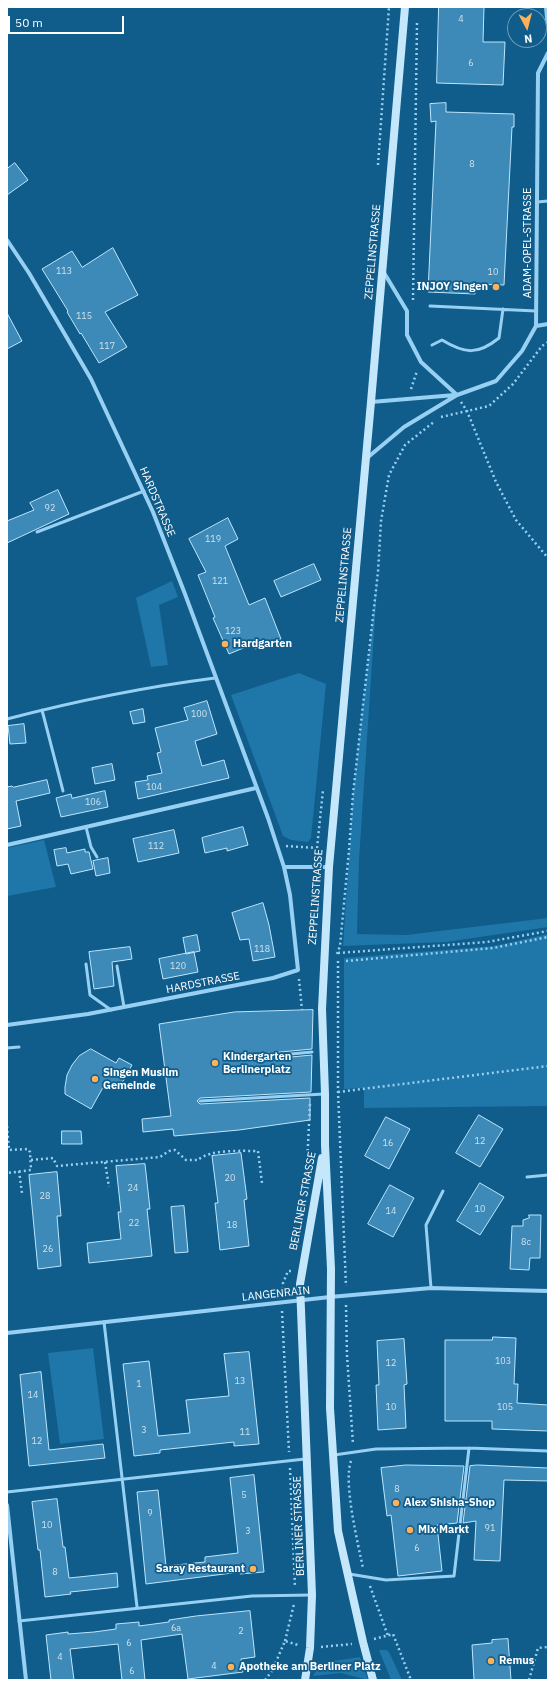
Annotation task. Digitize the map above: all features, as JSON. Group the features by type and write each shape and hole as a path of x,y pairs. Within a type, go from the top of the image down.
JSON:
{"street":[{"name":"ZEPPELINSTRASSE","path":"325,1145 322,1009 323,953 329,867 405,7"},
{"path":"546,7 548,28"},
{"name":"ADAM-OPEL-STRASSE","path":"366,459 404,427 457,395 496,381 522,351 536,326 538,73 548,53"},
{"name":"HARDSTRASSE","path":"7,240 29,273 91,379 144,491 185,594 268,818 284,867 290,895 298,970 273,978 111,1010 7,1025"},
{"path":"382,269 406,311 407,335 421,362 457,395"},
{"path":"536,326 548,324"},
{"name":"ADAM-OPEL-STRASSE","path":"371,402 457,395"},
{"path":"7,845 256,788"},
{"path":"284,867 329,867"},
{"name":"BERLINER STRASSE","path":"305,1680 310,1648 312,1595 308,1459 300,1300 301,1270 325,1145"},
{"name":"BERLINER STRASSE","path":"325,1145 331,1268 330,1408 338,1532 374,1680"},
{"name":"LANGENRAIN","path":"7,1333 300,1300 431,1288 548,1290"},
{"path":"7,1505 18,1620 26,1680"}],"lane":[{"path":"537,202 548,201"},
{"path":"430,306 536,311"},
{"path":"432,345 442,340 458,349 472,351 487,347 499,338 503,309"},
{"path":"37,532 144,491"},
{"path":"7,719 154,686 215,678"},
{"path":"42,710 63,791"},
{"path":"86,827 91,846 97,857"},
{"path":"86,964 90,995 111,1010"},
{"path":"118,966 124,1007"},
{"path":"7,1048 19,1047"},
{"path":"249,1058 312,1052"},
{"path":"200,1101 325,1094"},
{"path":"527,1178 548,1175"},
{"path":"431,1288 426,1225 443,1191"},
{"path":"104,1322 138,1607"},
{"path":"347,1574 386,1580 454,1576 469,1448"},
{"path":"333,1455 376,1449 469,1448 548,1451"},
{"path":"7,1492 308,1459"},
{"path":"18,1620 252,1596 312,1595"}],"path":[{"path":"413,301 417,22"},
{"path":"388,1636 373,1592 365,1576 351,1498 349,1466 353,1452 347,1356 338,1092 338,953 340,946 353,794 378,572 381,522 389,475 405,445 440,417 489,406 513,384 542,346 548,342"},
{"path":"457,395 467,411 496,482 516,520 548,558"},
{"path":"276,845 331,850 349,850"},
{"path":"323,953 487,942 548,931"},
{"path":"346,962 493,948 548,937"},
{"path":"298,970 302,1010"},
{"path":"325,1094 548,1066"},
{"path":"306,1172 311,1094"},
{"path":"7,1126 9,1150 28,1149 31,1160 31,1170 7,1173"},
{"path":"31,1160 53,1158 57,1166 160,1157 169,1151 175,1150 186,1160 198,1160 204,1155 216,1152 258,1151 262,1183"},
{"path":"106,1162 109,1187"},
{"path":"19,1171 22,1193"},
{"path":"265,1680 272,1671 285,1642 296,1595 282,1302 283,1283 290,1266"},
{"path":"288,1271 301,1270"},
{"path":"285,1642 310,1648"},
{"path":"529,1680 538,1648 548,1647"}],"shaded area":[{"path":"378,572 359,860 357,934 406,935 548,918 548,927 446,942 343,946 353,794"},
{"path":"172,581 178,597 159,605 168,665 151,667 136,598"},
{"path":"299,673 326,684 311,838 308,842 291,840 283,836 231,695"},
{"path":"44,840 56,887 7,896 7,848"},
{"path":"548,934 548,1106 364,1108 364,1088 344,1089 344,958 494,946"},
{"path":"93,1348 104,1439 60,1444 48,1353"},
{"path":"379,1650 387,1650 402,1680 391,1680"},
{"path":"360,1657 368,1680 341,1673 313,1676 320,1663"}],"building":[{"path":"439,7 484,7 483,42 505,42 503,85 437,83"},
{"path":"446,103 446,112 514,114 514,127 512,127 504,285 476,284 475,294 428,292 436,121 431,122 430,104"},
{"path":"15,163 28,180 7,195 7,169"},
{"path":"113,248 138,295 105,312 127,347 99,363 81,333 80,334 67,312 68,311 42,269 72,251 82,267"},
{"path":"7,313 22,341 7,349"},
{"path":"58,490 69,514 7,543 7,521 34,510 30,503"},
{"path":"228,518 238,539 225,546 249,605 265,598 281,639 255,649 253,644 229,654 213,618 215,617 198,575 206,572 189,539"},
{"path":"314,564 321,580 281,597 274,581"},
{"path":"207,701 217,734 195,741 202,766 224,760 229,778 138,799 135,782 148,780 147,776 162,773 157,753 161,752 155,728 188,720 184,708"},
{"path":"143,709 145,722 133,724 130,712"},
{"path":"24,724 26,743 10,744 8,726"},
{"path":"112,764 115,780 95,784 92,768"},
{"path":"47,780 50,793 16,801 21,826 7,829 7,787"},
{"path":"105,791 108,807 61,817 56,798 71,794 72,798"},
{"path":"243,827 248,845 227,851 227,848 205,853 202,838"},
{"path":"174,830 179,853 138,862 133,839"},
{"path":"66,848 67,853 85,849 85,852 89,852 93,869 71,874 68,864 57,866 54,850"},
{"path":"108,858 110,873 96,876 93,861"},
{"path":"263,903 275,957 253,961 249,939 240,940 232,913"},
{"path":"197,935 200,951 186,954 183,938"},
{"path":"130,947 132,959 112,962 114,986 94,989 89,952"},
{"path":"194,952 198,972 163,979 159,959"},
{"path":"313,1010 312,1049 249,1055 246,1058 249,1061 312,1055 311,1092 200,1098 197,1101 200,1104 310,1098 310,1120 239,1130 174,1136 173,1129 143,1132 142,1119 171,1116 159,1024 234,1012"},
{"name":"Singen Musilm Gemeinde","path":"91,1049 116,1063 119,1058 132,1065 118,1090 106,1082 91,1109 65,1094 65,1087 67,1075 72,1065 79,1056"},
{"path":"479,1115 503,1129 480,1167 456,1153"},
{"path":"386,1117 410,1129 389,1169 365,1156"},
{"path":"62,1131 81,1131 82,1144 62,1144"},
{"path":"241,1153 247,1199 244,1200 249,1246 220,1250 215,1203 218,1203 212,1156"},
{"path":"145,1164 150,1209 147,1209 152,1256 89,1263 87,1243 121,1239 118,1212 121,1212 116,1166"},
{"path":"57,1172 61,1216 57,1216 61,1266 38,1269 29,1175"},
{"path":"480,1183 504,1197 480,1235 457,1221"},
{"path":"390,1185 414,1198 393,1237 368,1224"},
{"path":"184,1206 188,1252 175,1253 171,1207"},
{"path":"529,1215 541,1215 540,1258 530,1258 529,1270 510,1269 512,1226 523,1226 523,1220 529,1218"},
{"path":"493,1337 516,1338 514,1384 518,1384 517,1403 548,1405 548,1431 492,1429 492,1421 445,1421 445,1340 492,1340"},
{"path":"404,1339 407,1384 404,1385 406,1428 378,1430 376,1385 379,1385 377,1341"},
{"path":"249,1352 259,1444 234,1446 234,1442 160,1450 160,1453 134,1456 123,1364 149,1361 158,1436 190,1433 186,1400 229,1396 224,1354"},
{"path":"41,1372 49,1450 103,1444 105,1458 29,1466 20,1375"},
{"path":"406,1465 464,1466 457,1523 437,1525 442,1571 398,1576 391,1515 387,1516 381,1468"},
{"path":"478,1465 548,1468 548,1481 504,1480 500,1561 474,1560 476,1521 463,1523 470,1466"},
{"path":"254,1475 264,1572 240,1574 240,1572 146,1584 137,1492 158,1490 166,1566 205,1562 205,1557 238,1553 230,1478"},
{"path":"57,1499 63,1547 65,1547 69,1578 117,1573 118,1587 70,1592 71,1594 45,1597 40,1550 38,1550 32,1502"},
{"path":"250,1611 255,1657 241,1659 243,1672 188,1679 182,1634 141,1640 145,1680 122,1680 118,1644 70,1649 74,1680 51,1680 46,1635 116,1629 116,1624 139,1622 139,1626 169,1622 169,1620 196,1616"},
{"name":"Remus","path":"508,1639 511,1680 474,1680 472,1645 492,1643 492,1640"}],"place":[{"name":"INJOY Singen","path":"496,287"},
{"name":"Hardgarten","path":"225,644"},
{"name":"Kindergarten Berlinerplatz","path":"215,1063"},
{"name":"Singen Musilm Gemeinde","path":"95,1079"},
{"name":"Alex Shisha-Shop","path":"396,1503"},
{"name":"Mix Markt","path":"410,1530"},
{"name":"Saray Restaurant","path":"253,1569"},
{"name":"Remus","path":"491,1661"},
{"name":"Apotheke am Berliner Platz","path":"231,1667"}]}
